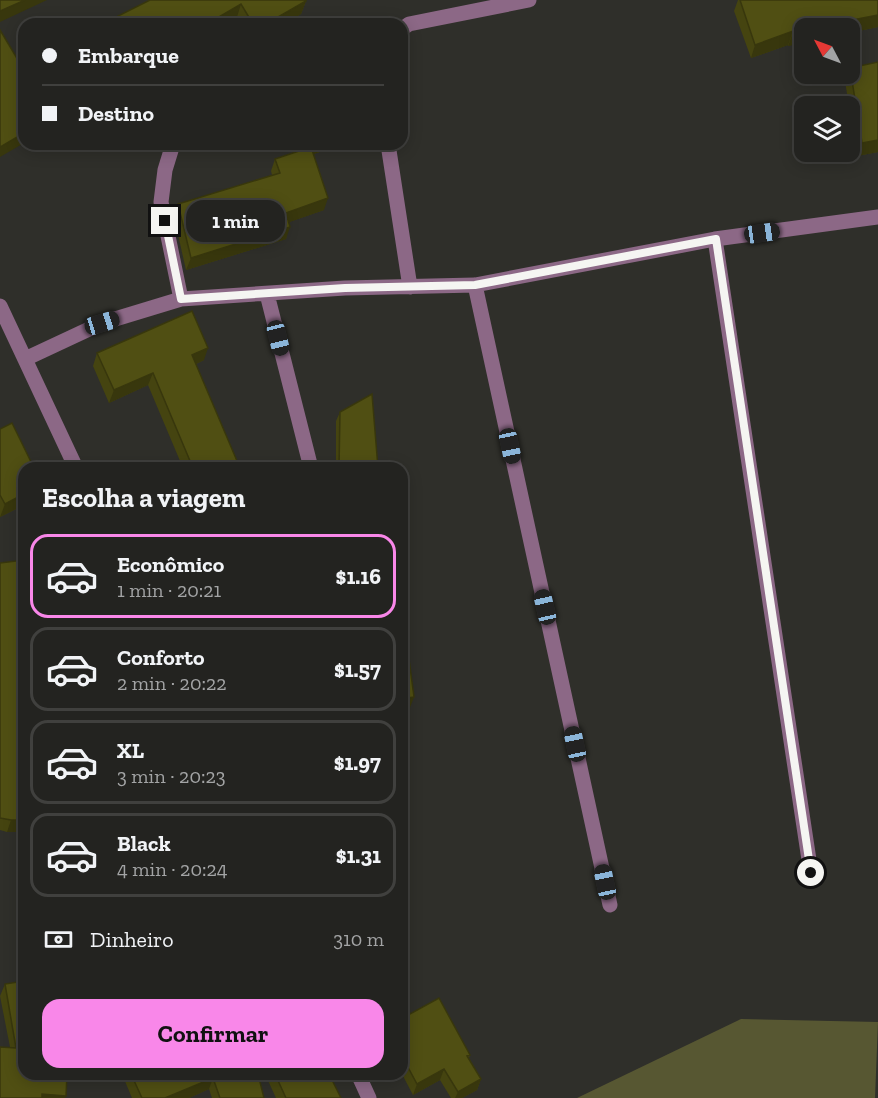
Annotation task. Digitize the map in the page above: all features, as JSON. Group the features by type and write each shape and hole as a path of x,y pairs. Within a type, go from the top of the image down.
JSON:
{"street":[{"path":"408,25 529,0"},
{"path":"171,150 165,170 161,202 181,299"},
{"path":"389,150 410,287"},
{"path":"25,359 102,323 181,299 345,288 475,285 716,239 878,217"},
{"path":"716,239 811,873"},
{"path":"475,285 610,905"},
{"path":"267,294 309,462"},
{"path":"0,306 73,462"},
{"path":"361,1080 369,1098"}],"shaded area":[{"path":"741,1019 878,1022 875,1098 577,1098"}],"building":[{"path":"0,0 25,0 0,11"},
{"path":"150,0 306,0 276,18 249,18 241,4 217,18 119,18 118,16"},
{"path":"740,0 878,0 878,15 860,19 794,18 794,32 755,45"},
{"path":"0,30 18,60 18,136 0,147"},
{"path":"878,62 878,140 862,143 860,96 854,96 853,84 860,84 860,66"},
{"path":"302,150 312,150 328,198 286,213 290,227 191,258 178,204 280,173 275,159"},
{"path":"192,311 208,348 192,355 237,462 190,462 153,373 114,390 97,353"},
{"path":"372,394 378,462 339,462 340,412"},
{"path":"12,423 31,462 18,462 18,497 5,504 0,495 0,429"},
{"path":"18,561 18,820 0,818 0,563"},
{"path":"408,652 414,697 408,698"},
{"path":"18,982 18,1080 67,1080 66,1096 42,1094 42,1098 0,1098 0,1047 16,1048 5,984"},
{"path":"439,998 470,1055 467,1056 481,1079 458,1092 444,1069 417,1084 408,1067 408,1010 410,1014"},
{"path":"134,1080 208,1080 165,1098 142,1098"},
{"path":"214,1080 260,1080 264,1098 220,1098"},
{"path":"278,1080 332,1080 341,1098 286,1098"}],"route":[{"path":"165,221 181,299 345,288 475,285 716,239 811,873"}]}
